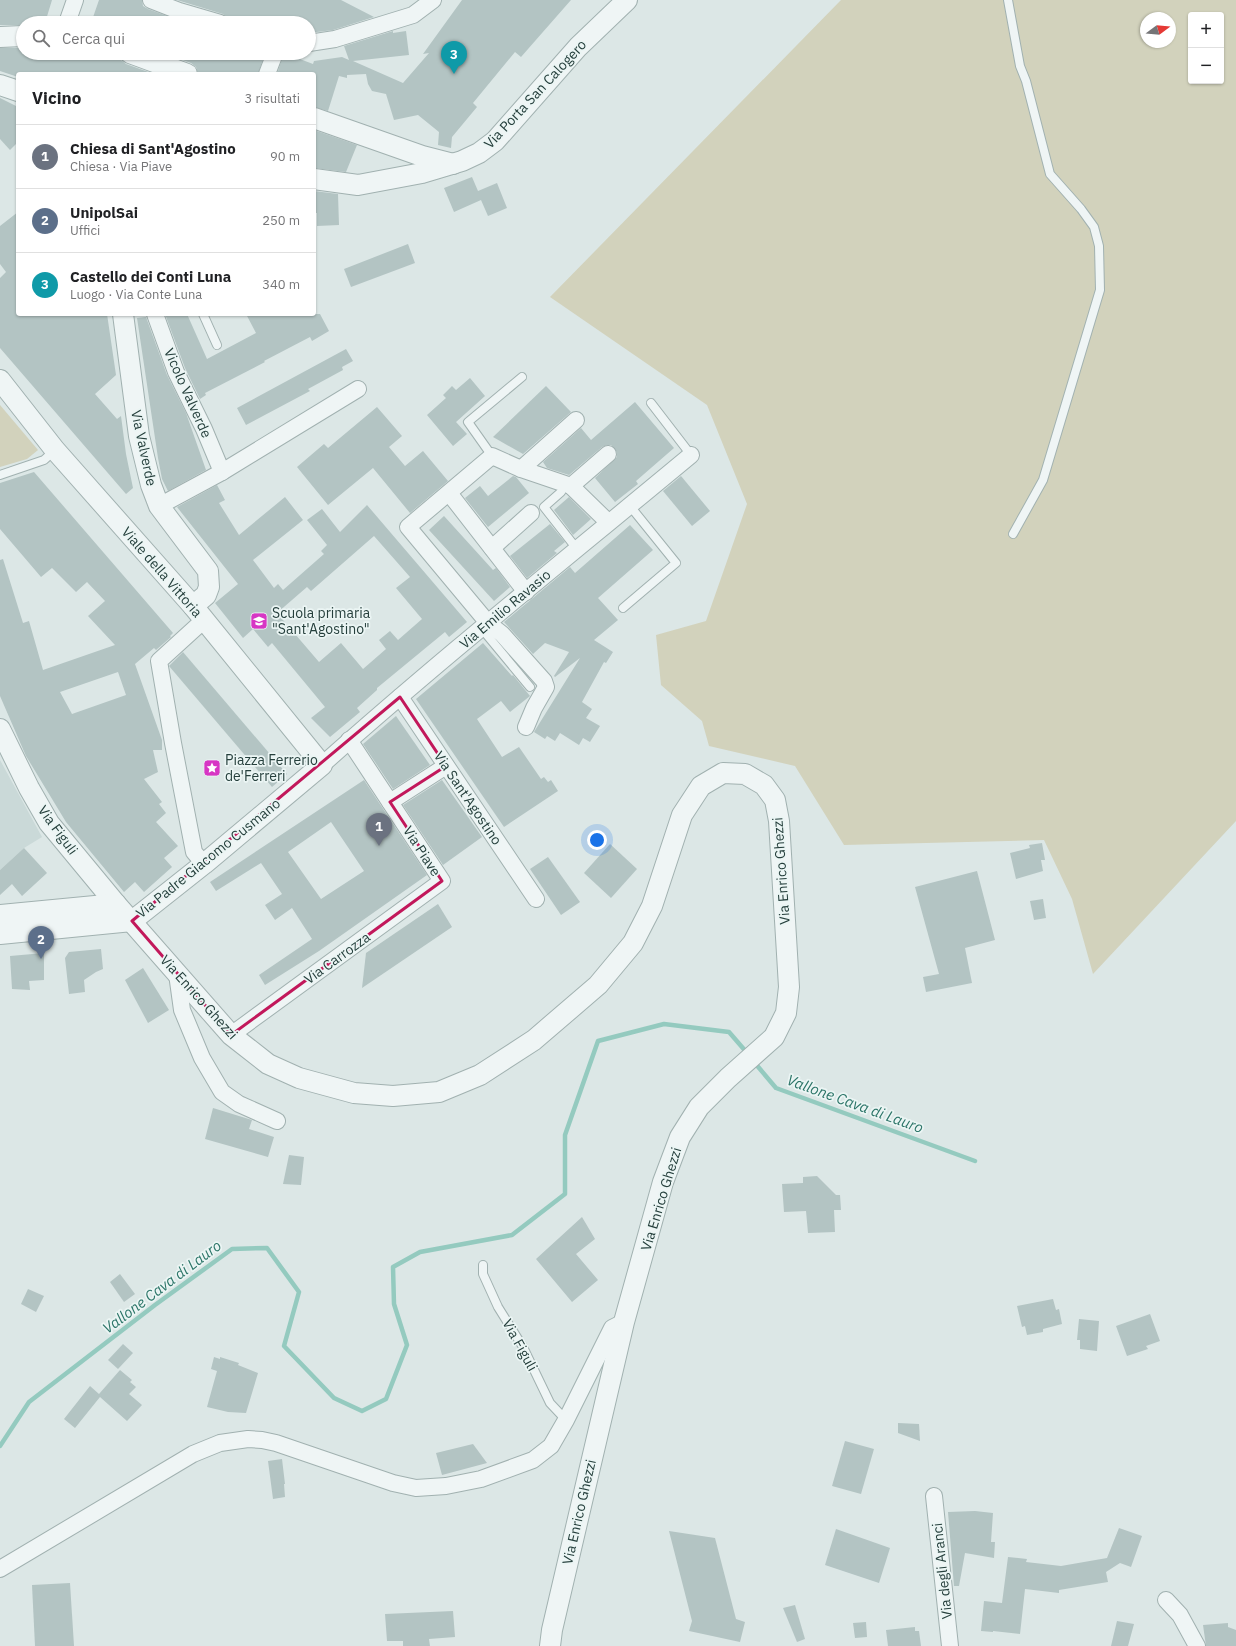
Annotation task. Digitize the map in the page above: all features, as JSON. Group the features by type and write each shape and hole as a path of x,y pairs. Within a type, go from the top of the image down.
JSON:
{"street":[{"path":"69,16 75,0"},
{"path":"151,0 196,16"},
{"path":"316,42 335,39 414,14 433,0"},
{"name":"Via Porta San Calogero","path":"316,179 358,185 422,173 462,161 479,153 495,141 578,47 627,0"},
{"path":"0,37 16,36"},
{"path":"149,60 182,72"},
{"path":"268,72 272,60"},
{"path":"0,85 16,90"},
{"path":"316,119 422,156 453,164"},
{"name":"Via Valverde","path":"122,316 139,436 151,485 160,506 208,571 209,587 198,613"},
{"name":"Vicolo Valverde","path":"156,316 176,372 204,429 222,472"},
{"name":"Viale della Vittoria","path":"0,380 55,450 198,613 322,765"},
{"path":"160,506 222,472 358,389"},
{"path":"521,469 576,420"},
{"path":"566,489 608,454"},
{"name":"Via Emilio Ravasio","path":"322,765 349,740 608,522 630,506 691,455"},
{"path":"526,727 534,708 546,687 544,681 502,634 485,626 408,527 492,456 566,489 608,522"},
{"path":"449,493 526,592"},
{"path":"492,548 531,513"},
{"path":"198,613 159,661 175,756 194,852 204,864"},
{"name":"Via Sant'Agostino","path":"400,697 536,899"},
{"name":"Via Figuli","path":"0,729 29,788 49,823 116,904 132,921"},
{"name":"Via Piave","path":"349,740 442,881"},
{"name":"Via Padre Giacomo Cusmano","path":"132,921 204,864 322,765"},
{"path":"390,802 446,766"},
{"name":"Via Enrico Ghezzi","path":"132,921 231,1035 268,1064 299,1078 354,1093 393,1096 439,1092 480,1075 534,1040 598,986 633,943 652,906 682,815 701,786 723,774 745,774 764,785 775,800 779,821 789,987 786,1014 774,1037 728,1078 699,1107 680,1137 664,1182 624,1322 552,1630 550,1646"},
{"name":"Via Carrozza","path":"231,1035 442,881"},
{"path":"0,915 116,904"},
{"path":"0,934 132,921"},
{"path":"177,974 182,1010 202,1058 222,1092 239,1104 277,1121"},
{"path":"0,1569 192,1454 220,1443 248,1439 276,1443 393,1483 416,1488 431,1488 461,1484 481,1479 533,1460 551,1446 566,1420 612,1328 624,1322"},
{"name":"Via degli Aranci","path":"934,1496 950,1646"},
{"path":"1166,1600 1180,1615 1197,1646"}],"lane":[{"path":"1008,0 1020,66 1026,81 1050,174 1081,209 1094,227 1099,246 1100,290 1043,480 1013,534"},
{"path":"204,316 217,345"},
{"path":"492,456 468,422 522,377"},
{"path":"651,403 691,455"},
{"path":"0,475 44,460 55,450"},
{"path":"566,489 544,507 577,549"},
{"path":"622,608 676,563 630,506"},
{"path":"485,626 530,687"},
{"name":"Via Figuli","path":"483,1265 483,1274 498,1307 523,1347 550,1403 566,1420"}],"highlighted area":[{"path":"400,697 446,766 390,802 442,881 231,1035 132,921"}],"shaded area":[{"path":"0,760 42,837 24,848 0,870"}],"green space":[{"path":"841,0 1236,0 1236,821 1093,974 1072,899 1044,840 844,845 795,766 709,746 702,721 661,685 656,635 706,621 747,504 707,405 550,297"},
{"path":"0,405 38,450 27,459 0,467"}],"building":[{"path":"0,0 52,0 47,16 16,16 16,25 0,25"},
{"path":"99,0 142,0 143,6 167,16 93,16"},
{"path":"177,0 341,0 374,17 333,30 316,32 316,16 226,16"},
{"path":"462,0 571,0 521,57 515,52 473,103 477,107 452,137 451,148 438,145 439,132 418,115 394,120 386,94 372,91 368,84 366,74 347,75 347,78 339,76 328,111 316,108 316,72 278,72 282,60 302,60 313,64 314,61 342,57 349,60 344,46 393,31 393,33 406,31 409,55 353,61 403,83 429,53 423,54"},
{"path":"0,48 16,48 16,60 121,60 126,64 148,72 16,72 16,76 0,71"},
{"path":"183,60 263,60 259,72 197,72 196,67 191,63"},
{"path":"0,98 16,106 16,144 10,150 0,139"},
{"path":"316,131 357,145 346,172 316,168"},
{"path":"472,177 478,191 497,183 507,208 488,216 481,200 454,212 444,188"},
{"path":"316,191 338,194 339,225 317,226"},
{"path":"16,214 16,316 107,316 116,375 95,394 117,419 121,416 126,454 133,488 126,494 0,348 0,278 6,272 0,264 0,226"},
{"path":"408,244 415,263 351,287 344,269"},
{"path":"316,314 320,314 329,331 312,341 310,337 264,361 265,362 205,393 206,395 200,399 185,368 166,316 188,316 207,359 256,333 247,316 316,316"},
{"path":"146,317 167,375 186,413 206,470 168,491 162,479 158,458 137,318"},
{"path":"346,349 353,361 342,367 343,370 308,389 310,391 246,425 237,408"},
{"path":"470,378 485,396 456,422 467,434 453,446 427,415 446,398 443,395 452,386 456,390"},
{"path":"546,386 571,412 523,454 493,437"},
{"path":"635,402 674,448 636,481 638,484 615,502 595,478 617,457 617,452 611,445 602,447 569,475 547,468 543,462 581,428 591,440"},
{"path":"377,407 402,436 389,447 405,466 423,451 448,481 410,513 373,468 328,505 297,467 324,444 328,448"},
{"path":"34,472 173,633 170,636 171,637 156,650 154,648 135,664 162,740 162,750 153,750 158,772 144,779 162,802 159,804 166,813 156,822 178,846 164,858 172,867 144,892 135,882 124,892 66,822 26,756 0,696 0,560 3,559 23,623 29,621 43,670 115,645 88,616 105,601 87,582 76,592 52,568 41,577 0,529 0,483","holes":["118,672 126,695 72,714 60,692"]},
{"path":"513,476 516,477 529,493 488,527 465,498 480,486 488,496"},
{"path":"681,476 710,511 692,526 663,491"},
{"name":"Scuola primaria \"Sant'Agostino\"","path":"217,485 225,500 219,503 239,535 285,497 303,520 253,560 274,588 278,584 283,590 324,554 321,551 327,545 307,520 322,509 340,532 367,505 467,622 449,637 445,632 377,688 377,690 357,708 360,712 330,737 311,718 325,707 272,643 268,647 253,629 243,638 215,603 238,584 177,507","holes":["374,536 410,577 396,588 422,619 398,640 390,631 379,640 386,649 363,669 341,643 319,662 277,613 307,587 311,591"]},
{"path":"569,497 591,519 573,535 554,510"},
{"path":"444,516 493,570 496,568 510,587 494,601 429,530"},
{"path":"550,524 565,542 554,551 557,553 527,578 510,556"},
{"path":"630,525 653,550 598,598 618,620 594,640 613,652 606,663 604,662 582,702 592,709 586,718 600,726 590,742 583,738 579,745 560,733 555,741 547,736 545,739 534,732 580,658 555,677 554,676 569,652 545,643 533,654 504,622 570,567 575,573"},
{"path":"483,643 512,676 513,675 530,696 510,712 501,701 477,719 502,757 519,747 541,779 544,777 548,782 551,780 558,791 504,827 416,699"},
{"path":"183,652 287,774 272,787 169,666"},
{"path":"396,716 430,765 393,789 363,744"},
{"path":"364,780 427,875 319,951 265,985 259,975 312,939 292,908 275,920 265,905 282,894 261,863 216,891 210,882","holes":["331,822 364,871 321,899 288,852"]},
{"path":"442,780 482,837 443,865 403,805"},
{"path":"1042,843 1045,860 1041,860 1043,871 1016,879 1010,853 1030,848 1029,845"},
{"path":"610,844 637,869 611,898 584,873"},
{"path":"24,848 47,873 22,896 12,884 0,895 0,870"},
{"path":"548,857 580,902 561,915 530,869"},
{"path":"977,871 995,940 965,948 972,983 926,992 923,977 939,974 915,887"},
{"path":"1043,899 1046,918 1034,920 1030,901"},
{"path":"438,904 452,927 362,988 366,953"},
{"path":"101,949 103,969 84,980 85,992 69,994 65,958 69,952"},
{"path":"44,953 44,980 29,981 30,990 12,989 10,956"},
{"path":"143,968 169,1010 148,1023 125,980"},
{"path":"213,1108 252,1120 249,1129 274,1137 268,1157 205,1139"},
{"path":"289,1155 304,1157 301,1185 283,1184"},
{"path":"817,1176 836,1195 840,1195 841,1210 834,1210 835,1232 808,1233 806,1211 784,1212 782,1184 803,1183 803,1177"},
{"path":"582,1217 595,1239 576,1254 598,1280 572,1302 536,1259"},
{"path":"120,1274 135,1294 124,1302 110,1282"},
{"path":"28,1289 44,1296 36,1312 21,1304"},
{"path":"1053,1299 1056,1310 1059,1309 1062,1324 1043,1329 1043,1332 1027,1335 1025,1326 1022,1327 1017,1306"},
{"path":"1150,1314 1160,1341 1146,1346 1148,1349 1127,1356 1116,1326"},
{"path":"1079,1319 1099,1321 1097,1351 1080,1349 1080,1340 1077,1340"},
{"path":"123,1344 133,1353 118,1369 108,1360"},
{"path":"214,1357 220,1359 220,1357 239,1363 238,1365 258,1373 246,1413 228,1412 207,1407 217,1371 211,1369"},
{"path":"120,1370 132,1380 130,1382 136,1387 129,1394 142,1405 127,1421 100,1397 75,1428 64,1419 90,1386 99,1394"},
{"path":"898,1423 919,1424 920,1441 898,1433"},
{"path":"845,1441 874,1449 861,1494 832,1486"},
{"path":"473,1444 487,1463 442,1475 436,1453"},
{"path":"282,1459 285,1497 273,1499 268,1461"},
{"path":"975,1511 993,1513 991,1542 995,1542 994,1558 965,1553 959,1586 954,1586 948,1512"},
{"path":"1119,1528 1142,1536 1131,1567 1120,1563 1106,1572 1108,1582 1059,1590 1059,1593 1025,1589 1020,1634 981,1631 984,1601 1002,1603 1008,1557 1027,1559 1026,1562 1061,1566 1107,1558"},
{"path":"836,1529 890,1548 879,1583 825,1565"},
{"path":"669,1531 715,1538 736,1619 745,1622 740,1642 689,1631 692,1621"},
{"path":"70,1583 74,1646 35,1646 32,1585"},
{"path":"795,1605 805,1639 797,1642 783,1608"},
{"path":"453,1611 455,1637 429,1639 430,1646 403,1646 403,1641 387,1641 385,1614"},
{"path":"1117,1621 1134,1624 1128,1646 1111,1646"},
{"path":"866,1622 867,1637 855,1638 853,1623"},
{"path":"1228,1623 1228,1627 1236,1630 1236,1646 1206,1646 1203,1625"},
{"path":"915,1627 915,1631 919,1631 921,1646 888,1646 886,1630"}],"waterway":[{"name":"Vallone Cava di Lauro","path":"0,1446 29,1402 155,1305 232,1249 267,1248 299,1292 284,1346 334,1398 362,1411 386,1399 407,1345 394,1304 393,1267 420,1252 512,1235 565,1194 565,1135 598,1041 664,1024 729,1032 748,1054"},
{"name":"Vallone Cava di Lauro","path":"754,1062 776,1088 975,1161"}],"place":[{"name":"Castello dei Conti Luna","path":"454,74"},
{"name":"Scuola primaria \"Sant'Agostino\"","path":"259,621"},
{"name":"Piazza Ferrerio de'Ferreri","path":"212,768"},
{"name":"Chiesa di Sant'Agostino","path":"379,846"},
{"name":"UnipolSai","path":"41,959"}]}
